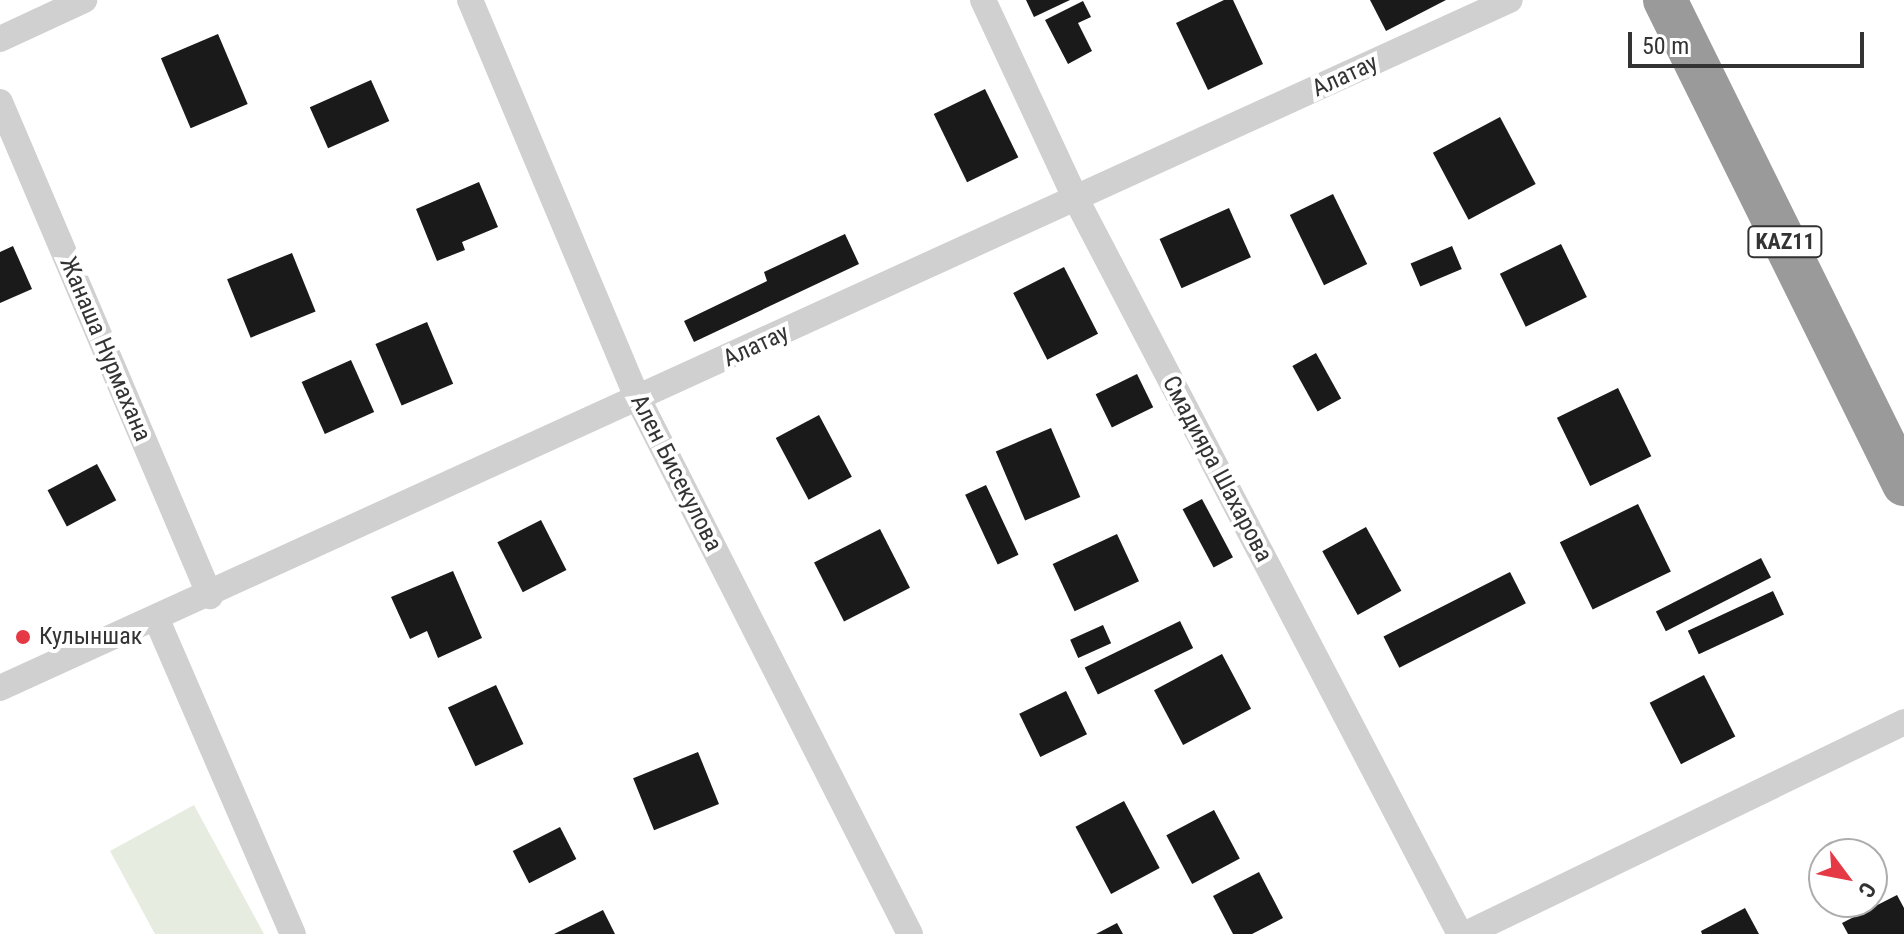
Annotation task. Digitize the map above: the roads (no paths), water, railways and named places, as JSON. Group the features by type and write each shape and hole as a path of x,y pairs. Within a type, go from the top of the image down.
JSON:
{"highway":[{"name":"KAZ11","path":"1665,0 1904,484"}],"street":[{"path":"0,39 84,0"},
{"name":"Ален Бисекулова","path":"470,0 638,399 910,934"},
{"name":"Смадияра Шахарова","path":"983,0 1076,199 1463,934"},
{"name":"Алатау","path":"0,688 210,596 1510,0"},
{"name":"Жанаша Нурмахана","path":"0,102 210,596"},
{"path":"157,620 293,934"},
{"path":"1463,934 1904,722"}],"place":[{"name":"Кулыншак","path":"23,637"}]}
